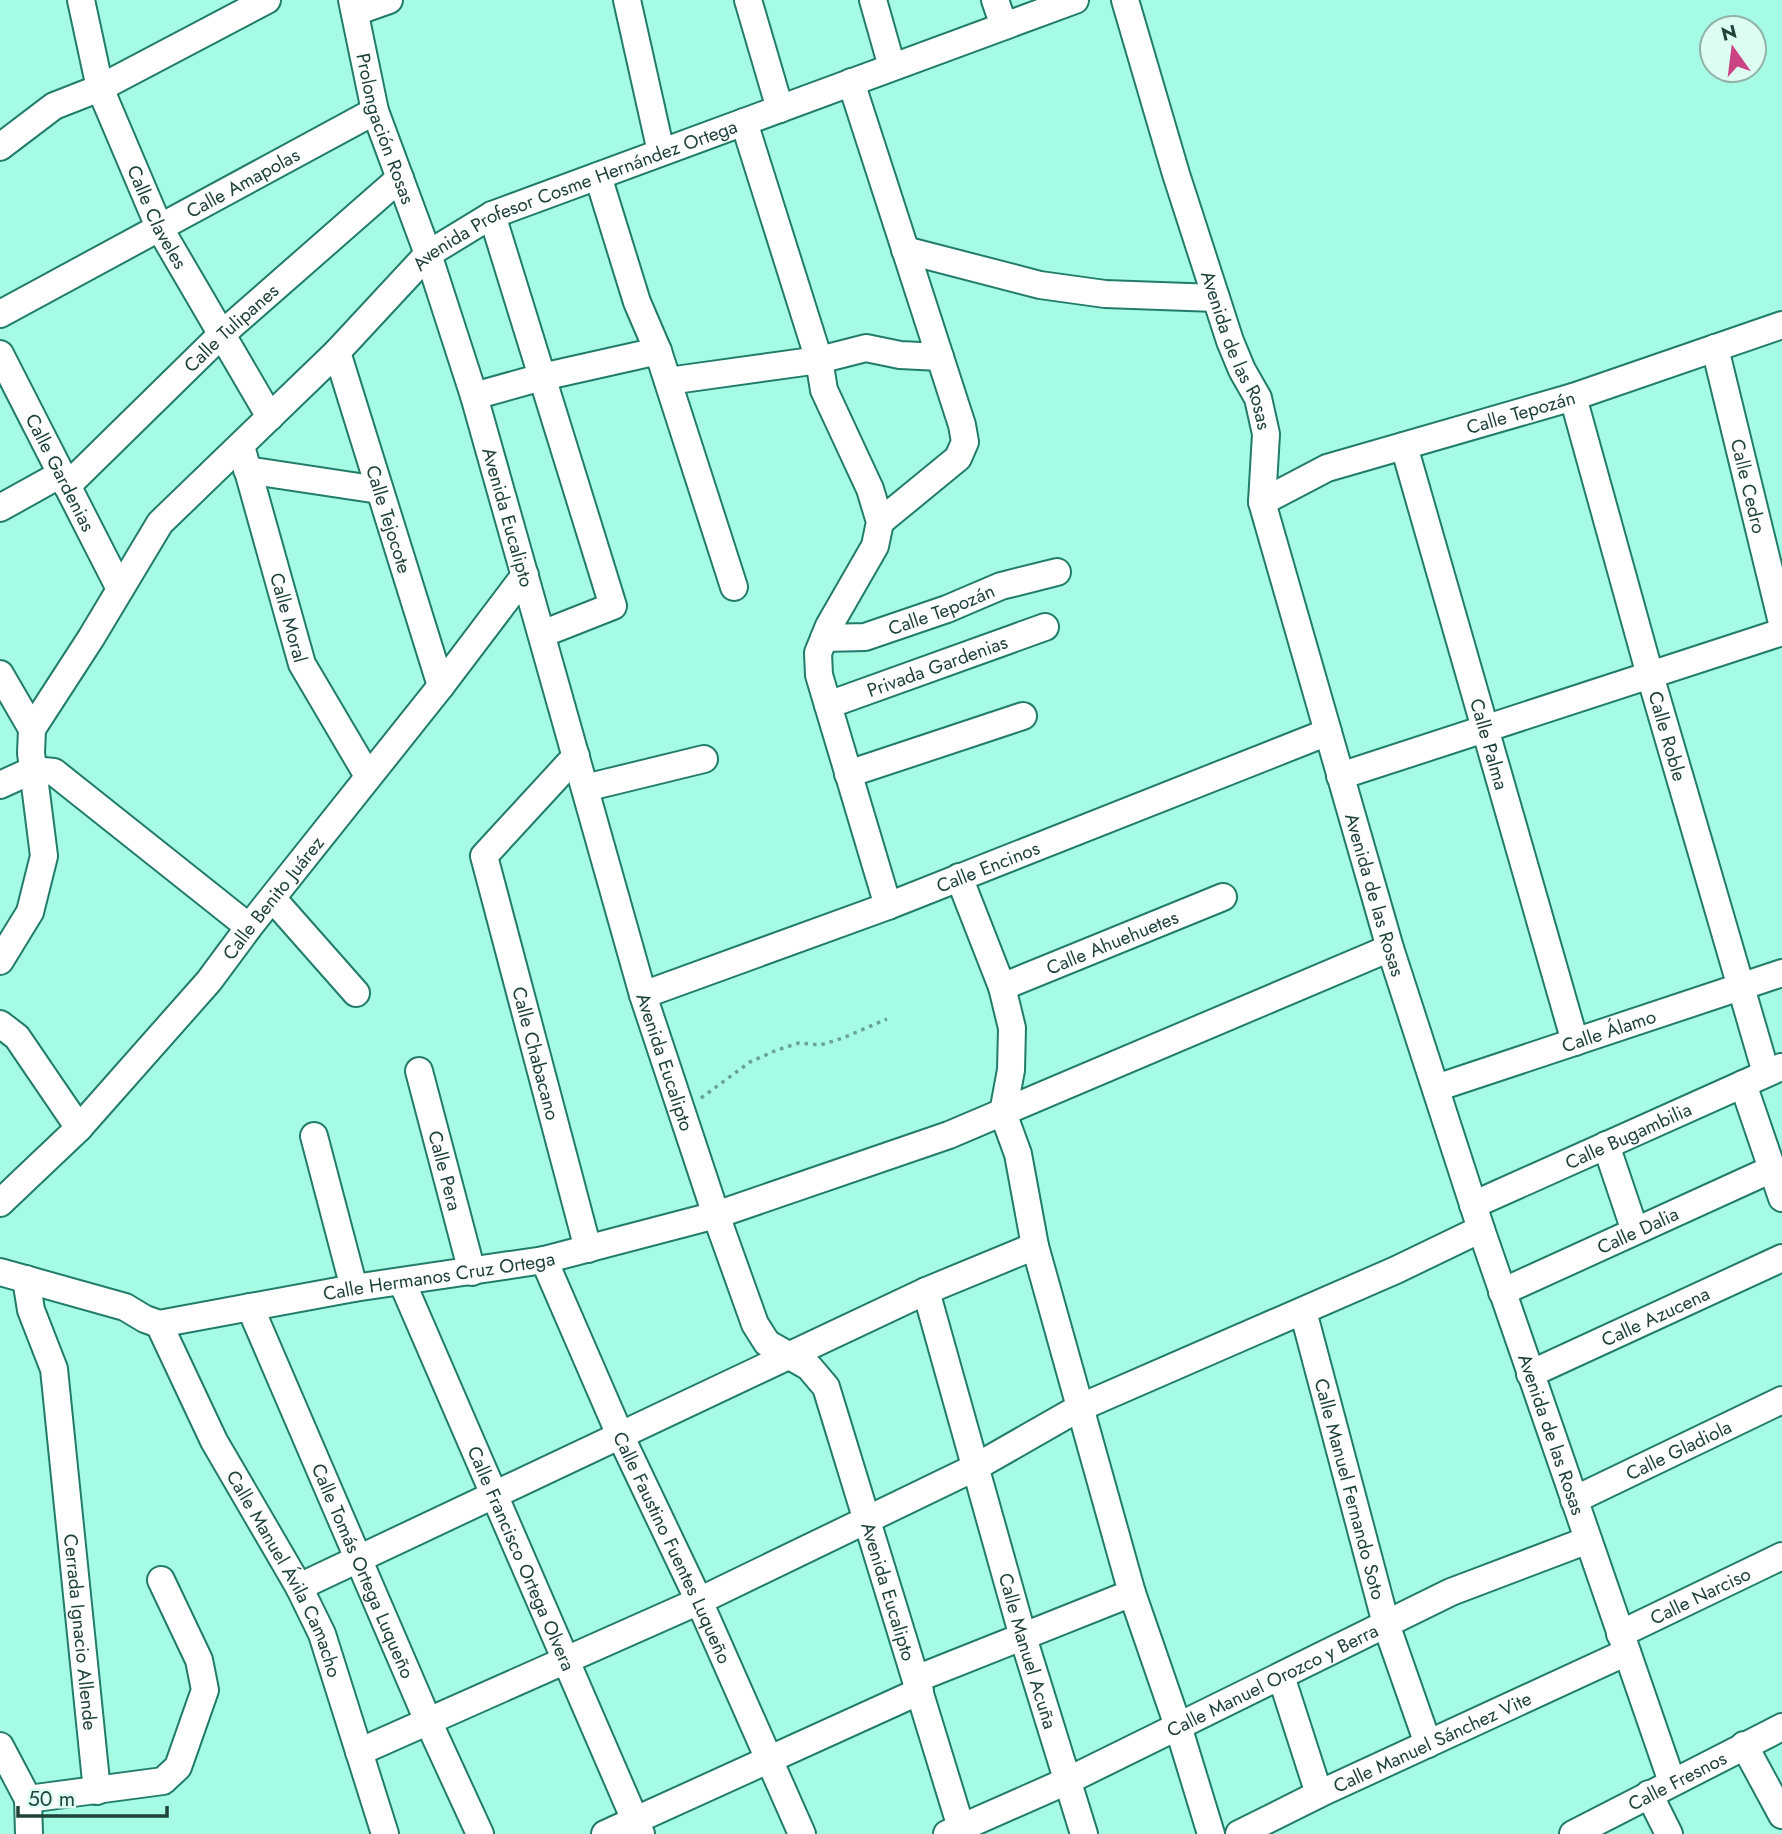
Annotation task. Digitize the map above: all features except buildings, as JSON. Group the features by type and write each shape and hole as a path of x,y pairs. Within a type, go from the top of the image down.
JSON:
{"street":[{"name":"Calle Claveles","path":"81,0 100,88 159,227 270,417"},
{"path":"0,147 54,106 100,88 268,0"},
{"path":"354,6 389,0"},
{"path":"627,0 661,152"},
{"path":"748,0 780,109"},
{"path":"873,0 892,67"},
{"path":"995,0 1004,26"},
{"name":"Avenida Profesor Cosme Hernández Ortega","path":"32,729 160,523 244,458 270,417 337,352 428,254 492,215 1075,0"},
{"name":"Avenida de las Rosas","path":"1125,0 1216,298 1234,351 1258,398 1266,433 1262,465 1262,502 1390,948 1476,1217 1624,1643 1661,1788 1669,1834"},
{"name":"Prolongación Rosas","path":"354,6 375,111 428,254"},
{"path":"851,82 962,425 965,442 958,458 880,522"},
{"name":"Calle Amapolas","path":"0,314 375,111"},
{"path":"744,122 819,359 824,390 870,489 880,522 875,546 818,653 819,675 888,906"},
{"path":"598,176 637,302 658,351 734,587"},
{"name":"Calle Tulipanes","path":"0,508 64,480 222,334 400,178"},
{"path":"492,215 613,606 542,634"},
{"path":"905,250 1040,285 1105,294 1216,298"},
{"name":"Avenida Eucalipto","path":"428,254 474,396 643,995 716,1215 755,1324 767,1343 809,1367 827,1387 918,1685 957,1832"},
{"name":"Calle Tepozán","path":"1262,502 1327,468 1573,397 1782,325"},
{"path":"668,381 819,359 866,348 900,355 940,357"},
{"name":"Calle Cedro","path":"1716,348 1782,623"},
{"path":"474,396 542,377 658,351"},
{"name":"Calle Tejocote","path":"337,352 441,687"},
{"name":"Calle Gardenias","path":"0,354 120,589"},
{"name":"Calle Roble","path":"1573,397 1764,1074 1772,1169 1782,1198"},
{"name":"Calle Palma","path":"1404,446 1576,1042"},
{"path":"244,458 379,490"},
{"name":"Calle Moral","path":"244,458 302,664 369,776"},
{"name":"Calle Tepozán","path":"824,638 865,637 947,609 1001,586 1057,572"},
{"name":"Calle Benito Juárez","path":"0,1203 79,1128 209,981 441,687 525,575"},
{"name":"Privada Gardenias","path":"828,705 1045,627"},
{"path":"1340,776 1782,632"},
{"path":"0,674 32,729 33,770 44,856 30,912 0,961"},
{"path":"848,774 1023,716"},
{"name":"Calle Encinos","path":"643,995 888,906 1328,732"},
{"name":"Calle Chabacano","path":"576,756 484,856 588,1249"},
{"path":"585,788 704,759"},
{"path":"0,785 33,770 54,772 249,927"},
{"path":"960,877 1002,987 1012,1028 1011,1070 1003,1113 1018,1154 1035,1246 1132,1593 1178,1726 1211,1834"},
{"name":"Calle Ahuehuetes","path":"1002,987 1223,897"},
{"path":"273,899 356,993"},
{"name":"Calle Hermanos Cruz Ortega","path":"159,1324 354,1288 544,1260 716,1215 949,1135 1390,948"},
{"name":"Calle Álamo","path":"1436,1088 1782,974"},
{"path":"0,1024 17,1037 79,1128"},
{"name":"Calle Pera","path":"419,1071 472,1272"},
{"name":"Calle Bugambilia","path":"359,1752 699,1601 974,1468 1079,1408 1396,1270 1476,1217 1606,1145 1764,1074"},
{"path":"314,1136 354,1288"},
{"path":"1606,1145 1635,1231"},
{"name":"Calle Dalia","path":"1502,1292 1772,1169"},
{"path":"299,1587 926,1291 1035,1246"},
{"name":"Calle Azucena","path":"1530,1374 1782,1258"},
{"name":"Calle Faustino Fuentes Luqueño","path":"544,1260 620,1435 699,1601 802,1834"},
{"path":"0,1272 125,1307 159,1324"},
{"name":"Cerrada Ignacio Allende","path":"26,1279 31,1310 54,1369 97,1791"},
{"name":"Calle Francisco Ortega Olvera","path":"402,1282 638,1827"},
{"name":"Calle Manuel Acuña","path":"926,1291 1023,1637 1084,1834"},
{"name":"Calle Tomás Ortega Luqueño","path":"250,1307 428,1721 480,1834"},
{"name":"Calle Manuel Fernando Soto","path":"1303,1311 1386,1624 1427,1744"},
{"name":"Calle Manuel Ávila Camacho","path":"159,1324 214,1441 299,1587 322,1634 386,1834"},
{"name":"Calle Gladiola","path":"1574,1500 1782,1400"},
{"name":"Calle Manuel Orozco y Berra","path":"957,1832 1067,1782 1451,1592 1588,1540"},
{"name":"Calle Narciso","path":"1624,1643 1782,1556"},
{"path":"28,1799 163,1782 178,1767 205,1690 199,1660 161,1580"},
{"path":"605,1834 638,1827 918,1685 1023,1637 1132,1593"},
{"name":"Calle Manuel Sánchez Vite","path":"1239,1834 1427,1744 1624,1643"},
{"path":"1281,1676 1319,1794"},
{"name":"Calle Fresnos","path":"1573,1834 1782,1727"},
{"path":"1744,1745 1782,1815"},
{"path":"0,1746 28,1799 29,1834"}],"path":[{"path":"682,1113 750,1062 799,1043 820,1045 843,1038 887,1019"}]}
